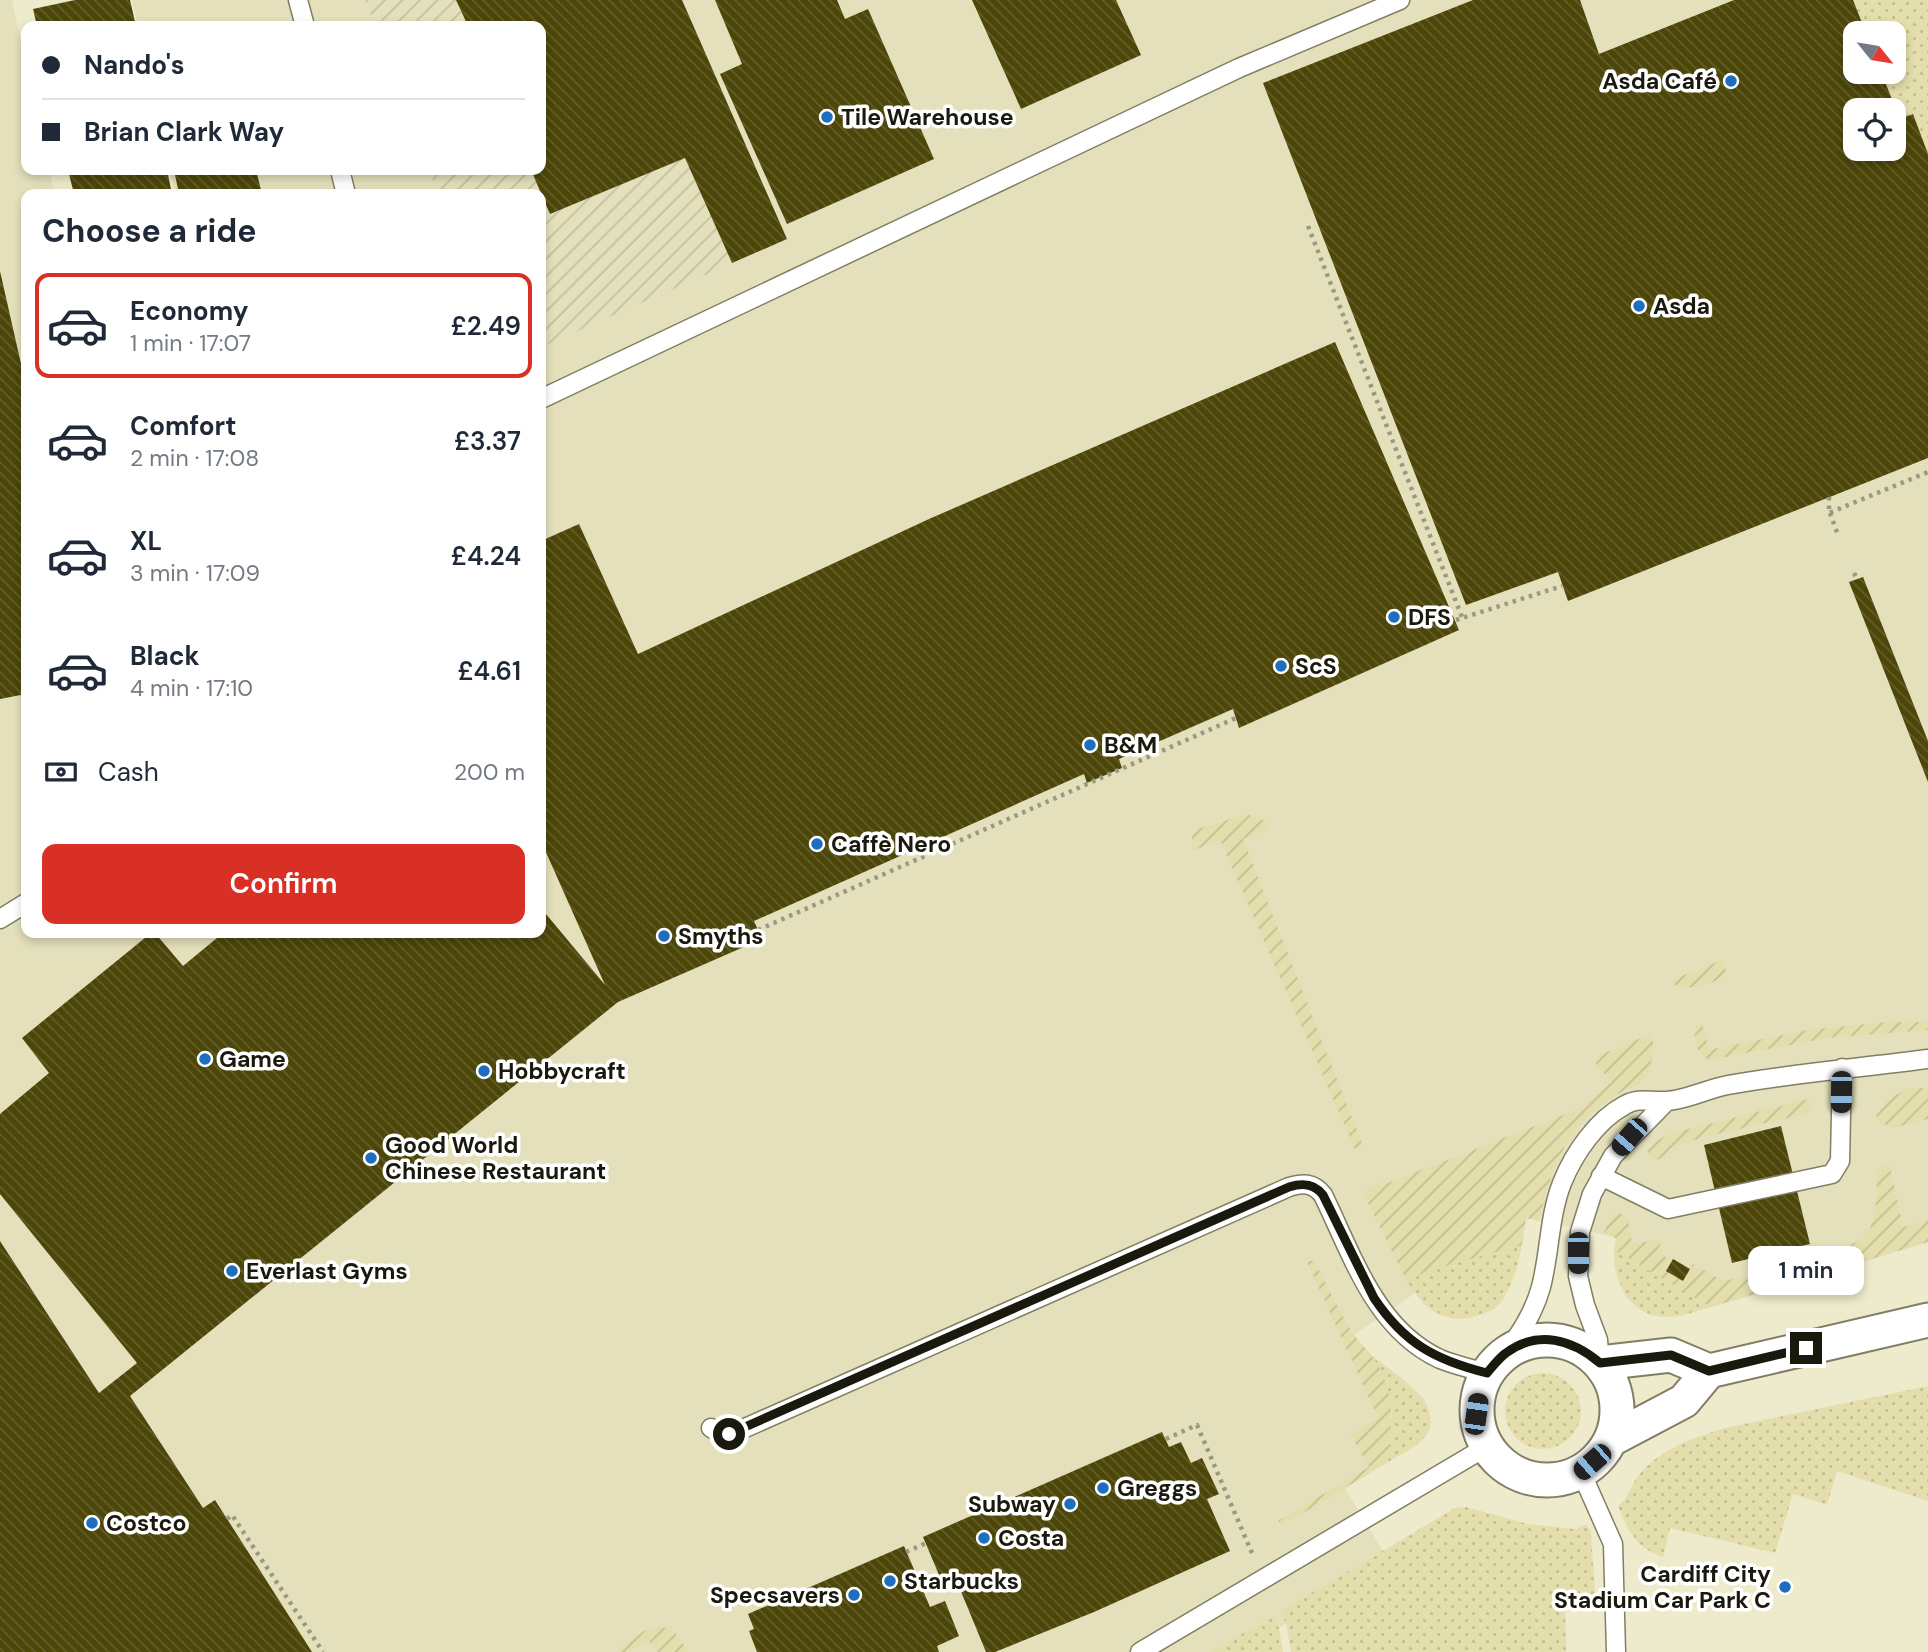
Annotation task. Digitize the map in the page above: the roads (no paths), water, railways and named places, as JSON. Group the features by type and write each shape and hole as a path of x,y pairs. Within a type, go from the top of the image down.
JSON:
{"street":[{"path":"1600,1363 1671,1355 1709,1371 1928,1320"},
{"path":"1533,1340 1559,1340 1584,1349 1609,1375 1616,1392 1618,1413 1612,1439 1604,1452 1581,1472 1553,1480 1529,1479 1494,1458 1480,1433 1476,1414 1479,1389 1497,1362 1533,1340"},
{"path":"1612,1439 1684,1401 1709,1371"}],"lane":[{"path":"298,0 304,21"},
{"path":"546,396 1239,68 1400,0"},
{"path":"0,919 21,906"},
{"path":"711,1428 723,1435 736,1432 1289,1187 1303,1184 1312,1185 1323,1195 1374,1298 1401,1332 1420,1348 1440,1359 1497,1362 1522,1331 1532,1311 1541,1287 1556,1205 1562,1183 1573,1160 1588,1139 1622,1106 1637,1099 1667,1101 1727,1086 1842,1068 1928,1059"},
{"path":"1601,1176 1668,1209 1832,1174 1840,1161 1842,1068"},
{"path":"1600,1363 1598,1340 1578,1276 1580,1232 1601,1176 1613,1156 1667,1101"},
{"path":"1140,1652 1486,1447"},
{"path":"1581,1472 1613,1544 1616,1652"}],"place":[{"name":"Asda Café","path":"1731,81"},
{"name":"Tile Warehouse","path":"827,117"},
{"name":"Asda","path":"1639,306"},
{"name":"DFS","path":"1394,617"},
{"name":"ScS","path":"1281,666"},
{"name":"B&M","path":"1090,745"},
{"name":"Caffè Nero","path":"817,844"},
{"name":"Smyths","path":"664,936"},
{"name":"Game","path":"205,1059"},
{"name":"Hobbycraft","path":"484,1071"},
{"name":"Good World Chinese Restaurant","path":"371,1158"},
{"name":"Everlast Gyms","path":"232,1271"},
{"name":"Greggs","path":"1103,1488"},
{"name":"Subway","path":"1070,1504"},
{"name":"Costco","path":"92,1523"},
{"name":"Costa","path":"984,1538"},
{"name":"Starbucks","path":"890,1581"},
{"name":"Cardiff City Stadium Car Park C","path":"1785,1587"},
{"name":"Specsavers","path":"854,1595"}]}
